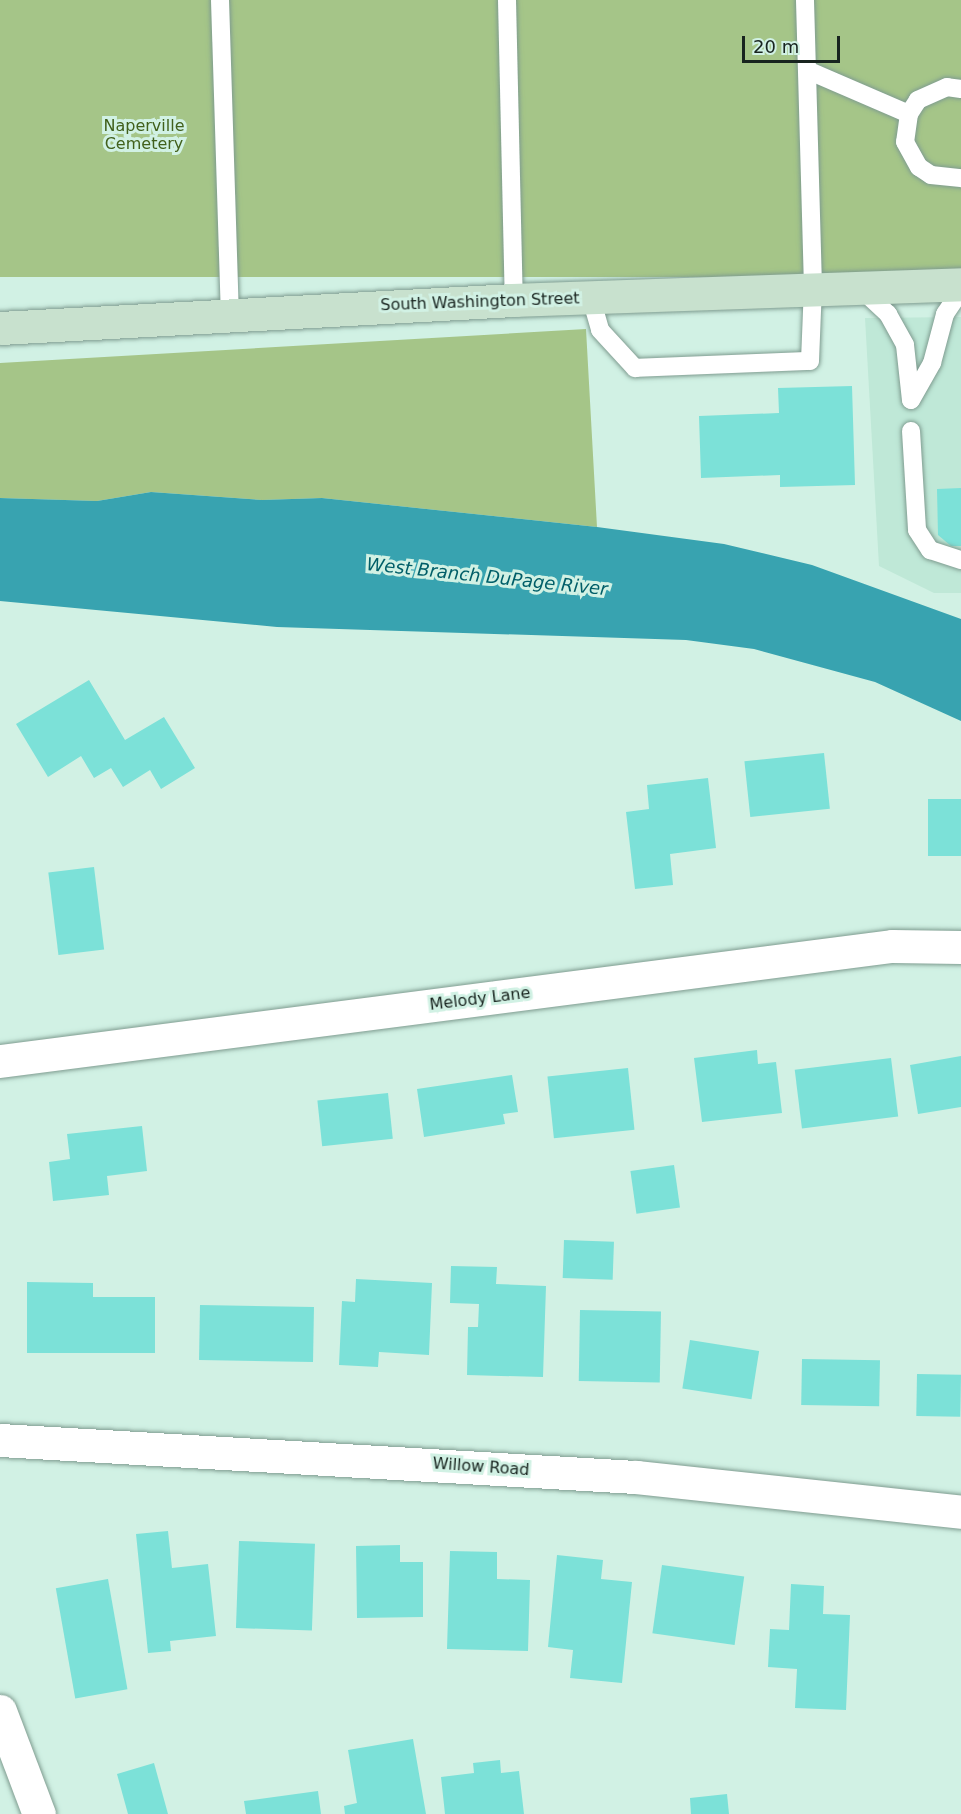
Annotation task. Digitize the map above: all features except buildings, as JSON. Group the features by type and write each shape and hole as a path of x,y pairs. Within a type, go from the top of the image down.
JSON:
{"main road":[{"name":"South Washington Street","path":"0,328 230,313 813,287 961,284"}],"street":[{"name":"Melody Lane","path":"0,1061 892,946 961,947"},
{"name":"Willow Road","path":"0,1440 636,1477 961,1512"},
{"path":"0,1711 39,1814"}],"lane":[{"path":"220,0 230,313"},
{"path":"507,0 514,300"},
{"path":"591,298 600,330 635,368 810,361 813,287 805,0"},
{"path":"807,70 909,114"},
{"path":"961,89 931,91 909,114 905,142 919,167 944,179 961,178"},
{"path":"859,286 888,314 905,345 911,400 932,363 945,314 961,290"},
{"path":"911,431 917,530 930,550 961,560"}],"shaded area":[{"path":"961,317 961,593 934,593 879,566 865,318"}],"green space":[{"name":"Naperville Cemetery","path":"0,0 961,0 961,277 0,277"},
{"path":"586,329 597,527 322,498 262,500 151,492 97,501 0,498 0,363"}],"water":[{"name":"West Branch DuPage River","path":"151,492 262,500 322,498 597,527 724,544 812,565 961,619 961,721 875,682 754,649 686,640 277,627 0,601 0,498 97,501"}]}
